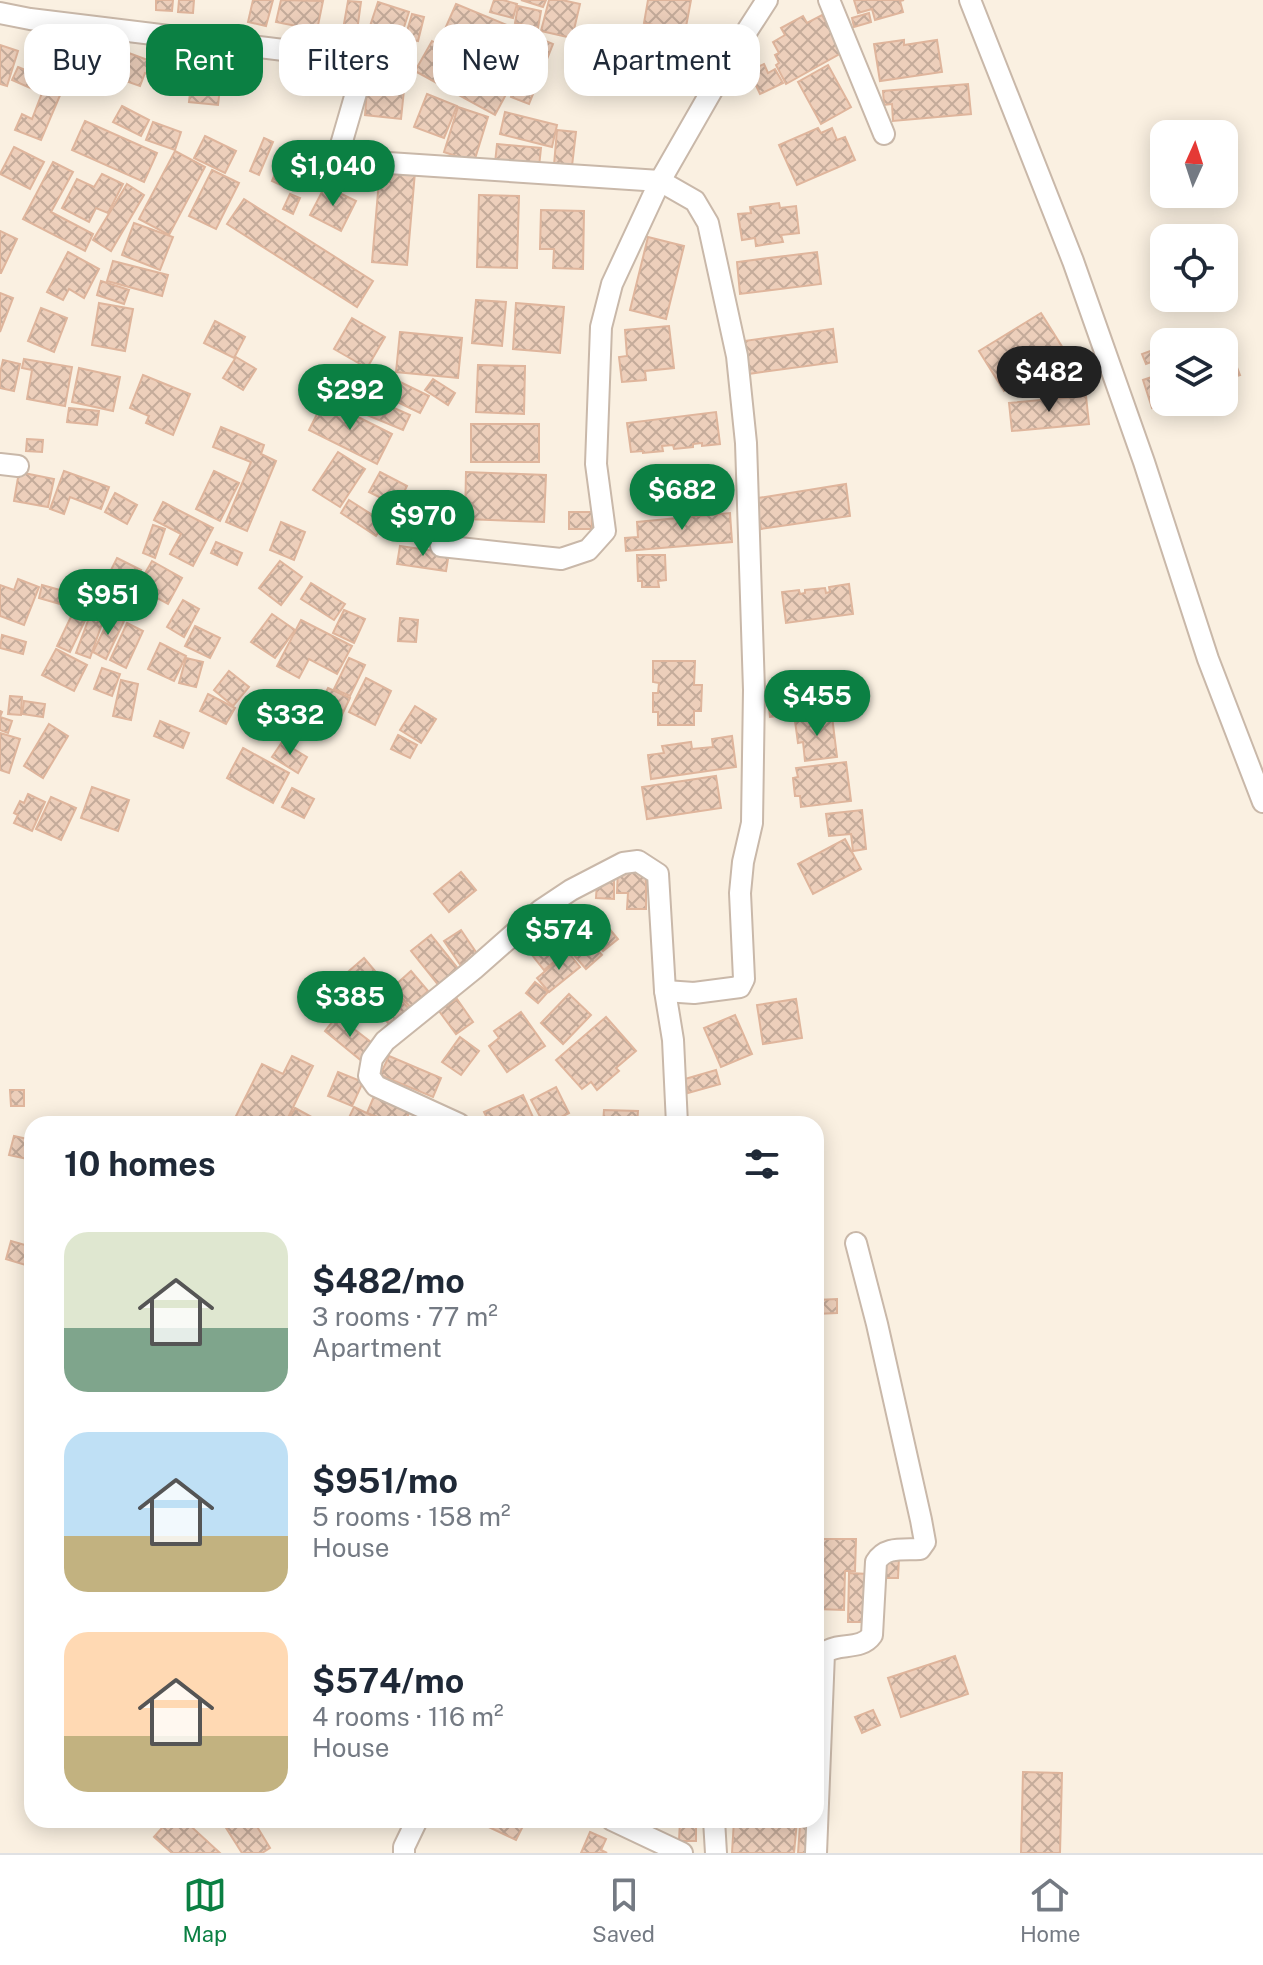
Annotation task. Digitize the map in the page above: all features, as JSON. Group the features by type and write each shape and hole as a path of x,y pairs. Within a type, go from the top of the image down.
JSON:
{"street":[{"path":"441,546 561,559 588,550 605,531 596,464 601,327 612,284 660,181 767,0"},
{"path":"829,0 884,134"},
{"path":"970,0 1078,275 1144,462 1208,659 1263,802"},
{"path":"0,13 357,59 363,62 363,69 338,155 343,160 660,181 695,201 708,223 737,356 746,443 754,690 752,823 740,893 744,979 740,987 694,993 665,991"},
{"path":"442,1116 376,1086 369,1076 372,1059 385,1041 541,910 571,890 623,863 638,861 658,874 677,1116"},
{"path":"824,1653 831,1648 868,1641 872,1635 876,1562 881,1553 920,1549 925,1542 856,1243"},
{"path":"404,1853 413,1828"},
{"path":"629,1828 682,1853"},
{"path":"714,1828 716,1853"},
{"path":"816,1853 817,1828"}],"building":[{"path":"156,0 173,0 172,11 156,10"},
{"path":"179,0 194,0 193,13 178,12"},
{"path":"253,0 273,0 266,26 248,22"},
{"path":"281,0 323,1 318,24 276,22"},
{"path":"494,0 517,4 513,18 490,12"},
{"path":"521,0 546,0 543,7"},
{"path":"549,0 580,4 575,24 564,24 564,36 548,33 548,24 543,24"},
{"path":"648,0 691,0 686,24 644,23"},
{"path":"854,0 904,0 900,1 903,12 875,20 872,9 858,13"},
{"path":"348,1 361,2 358,24 344,24"},
{"path":"378,2 409,12 405,24 371,24"},
{"path":"456,4 504,24 447,24"},
{"path":"518,6 541,11 539,24 515,23"},
{"path":"869,13 871,22 854,27 852,18"},
{"path":"412,14 424,17 418,41 417,24 409,24"},
{"path":"822,15 843,52 786,84 776,65 779,63 775,55 779,53 773,42 785,35 781,28 803,16 807,23"},
{"path":"904,40 904,45 937,40 942,72 880,81 874,44"},
{"path":"433,42 433,81 417,72"},
{"path":"0,45 18,51 7,86 0,84"},
{"path":"130,53 146,59 146,73 140,86 130,83"},
{"path":"764,64 768,73 775,69 783,83 760,94 760,66"},
{"path":"828,65 851,107 821,124 798,82"},
{"path":"18,67 24,69 24,85 12,80"},
{"path":"968,84 971,114 893,121 892,104 884,105 883,91"},
{"path":"427,94 457,106 444,138 414,127"},
{"path":"41,96 60,96 41,140 15,130 22,114 32,119"},
{"path":"190,96 219,96 218,105 189,102"},
{"path":"366,96 403,96 401,119 365,115"},
{"path":"460,96 505,96 495,115"},
{"path":"511,96 532,96 529,104"},
{"path":"122,106 149,120 141,136 113,122"},
{"path":"458,107 488,117 474,162 444,152"},
{"path":"505,112 557,125 552,147 500,134"},
{"path":"85,121 157,153 144,182 72,150"},
{"path":"153,122 181,132 175,150 146,140"},
{"path":"818,128 821,133 832,128 837,140 845,137 855,160 797,185 779,145"},
{"path":"557,130 576,132 572,166 554,165"},
{"path":"205,136 236,151 225,173 194,158"},
{"path":"264,138 273,142 259,175 250,171"},
{"path":"497,144 541,148 539,167 495,163"},
{"path":"14,147 44,162 30,189 0,174"},
{"path":"175,151 205,167 169,235 139,219"},
{"path":"53,162 73,172 51,212 93,234 85,251 23,219"},
{"path":"277,169 292,175 287,188 272,181"},
{"path":"380,169 415,172 407,265 372,262"},
{"path":"212,170 239,183 216,229 189,216"},
{"path":"102,174 123,184 108,213 96,208 89,222 62,208 77,179 94,187"},
{"path":"127,184 144,195 111,251 93,240"},
{"path":"325,186 356,201 341,231 310,215"},
{"path":"290,194 300,198 293,214 283,209"},
{"path":"479,195 519,196 517,268 477,267"},
{"path":"244,199 373,281 357,307 227,224"},
{"path":"779,203 780,208 796,206 799,233 781,235 783,242 756,246 755,238 742,240 738,214 751,213 750,207"},
{"path":"541,210 584,211 583,269 553,268 554,249 540,249"},
{"path":"134,223 173,237 160,270 122,255"},
{"path":"0,231 17,239 1,273 0,273"},
{"path":"648,237 684,246 666,319 630,310"},
{"path":"68,252 99,269 84,298 69,289 63,300 47,292"},
{"path":"817,252 821,284 740,294 737,262"},
{"path":"113,261 168,275 162,296 107,281"},
{"path":"101,281 129,290 124,304 97,295"},
{"path":"0,293 13,298 0,332"},
{"path":"476,300 506,302 502,346 472,343"},
{"path":"99,303 133,309 125,351 92,345"},
{"path":"516,303 564,307 560,353 513,349"},
{"path":"41,308 67,318 54,352 28,341"},
{"path":"1041,313 1066,353 1004,391 979,351"},
{"path":"352,318 385,337 367,368 334,349"},
{"path":"215,321 245,337 234,358 204,343"},
{"path":"669,326 674,368 645,371 646,380 622,382 619,357 627,356 625,330"},
{"path":"833,329 837,362 748,374 744,341"},
{"path":"400,332 462,338 458,378 396,372"},
{"path":"1150,351 1150,362 1146,364 1142,354"},
{"path":"236,357 256,369 243,390 223,378"},
{"path":"24,359 72,367 65,406 27,399 32,370 22,368"},
{"path":"3,360 20,364 14,391 0,388"},
{"path":"478,365 525,366 524,414 476,412"},
{"path":"79,368 120,377 113,411 72,402"},
{"path":"143,375 190,394 173,435 146,423 149,416 130,408"},
{"path":"350,375 381,388 376,400 410,415 403,430 338,403"},
{"path":"1150,378 1150,402 1143,380"},
{"path":"433,379 455,393 448,405 425,390"},
{"path":"398,381 429,396 420,413 389,398"},
{"path":"1086,396 1089,424 1012,431 1009,403"},
{"path":"324,400 392,434 377,464 309,430"},
{"path":"69,408 99,411 97,425 67,422"},
{"path":"716,412 720,444 702,446 702,443 674,449 673,445 662,446 663,451 631,452 627,423"},
{"path":"471,424 539,424 539,462 471,462"},
{"path":"221,427 264,445 261,454 276,461 247,531 226,522 251,462 213,447"},
{"path":"27,439 43,440 42,452 26,451"},
{"path":"338,452 365,469 340,507 313,490"},
{"path":"64,471 109,487 101,509 70,497 64,514 50,509"},
{"path":"214,471 239,483 220,521 196,509"},
{"path":"19,472 54,479 48,507 14,501"},
{"path":"380,472 407,486 397,506 369,492"},
{"path":"466,472 546,475 544,522 465,519"},
{"path":"846,484 850,516 761,529 757,506 752,499"},
{"path":"115,493 137,505 127,524 105,512"},
{"path":"349,500 385,523 376,536 341,513"},
{"path":"163,502 213,528 193,566 170,554 181,534 154,520"},
{"path":"569,512 592,512 592,529 569,529"},
{"path":"730,513 732,542 626,551 625,538 638,537 637,522"},
{"path":"281,522 305,532 294,560 270,550"},
{"path":"153,525 165,529 155,558 143,553"},
{"path":"216,542 242,553 237,565 211,553"},
{"path":"400,546 449,553 446,571 397,564"},
{"path":"637,555 665,555 666,580 658,581 659,587 642,587 642,581 638,581"},
{"path":"117,558 141,570 126,600 102,588"},
{"path":"152,561 182,578 168,604 137,587"},
{"path":"280,561 302,577 281,605 259,588"},
{"path":"18,579 39,587 24,625 0,616 0,585 14,590"},
{"path":"311,583 345,604 334,620 301,599"},
{"path":"849,584 853,614 786,623 782,592 799,590 800,594 805,590 825,588 826,593 830,592 829,587"},
{"path":"42,585 78,595 74,608 39,598"},
{"path":"79,600 92,606 70,652 57,646"},
{"path":"183,600 199,609 184,637 167,627"},
{"path":"92,610 105,615 90,658 76,653"},
{"path":"344,610 365,619 354,643 333,633"},
{"path":"272,614 295,630 275,658 251,642"},
{"path":"111,615 124,621 106,659 93,652"},
{"path":"400,618 418,620 416,642 398,641"},
{"path":"301,620 352,646 337,674 309,659 299,678 277,666"},
{"path":"127,623 143,631 126,668 110,660"},
{"path":"195,626 220,638 210,658 185,646"},
{"path":"2,635 26,642 23,654 0,648"},
{"path":"160,643 186,656 174,681 148,669"},
{"path":"56,649 87,665 74,691 42,675"},
{"path":"186,658 203,662 196,687 179,683"},
{"path":"349,658 365,665 350,696 334,689"},
{"path":"653,661 695,661 694,685 702,685 701,711 694,711 694,725 658,725 658,712 653,712 653,693 658,693 659,683 653,682"},
{"path":"102,668 120,674 112,696 94,689"},
{"path":"229,671 249,687 233,706 214,690"},
{"path":"851,676 854,708 770,717 767,687"},
{"path":"366,678 391,691 375,725 349,712"},
{"path":"121,680 138,684 131,720 113,716"},
{"path":"328,688 350,698 341,717 319,706"},
{"path":"208,694 235,708 226,724 200,711"},
{"path":"10,696 22,697 21,715 8,714"},
{"path":"24,701 45,704 43,717 22,714"},
{"path":"415,706 436,719 421,743 400,730"},
{"path":"832,716 837,757 805,761 803,742 798,743 795,721"},
{"path":"0,717 12,721 8,733 0,730"},
{"path":"160,721 189,733 183,748 154,736"},
{"path":"49,724 68,736 43,778 24,766"},
{"path":"0,733 20,739 9,773 0,770"},
{"path":"398,735 417,745 410,758 391,749"},
{"path":"732,736 736,767 651,779 648,755 664,753 662,746 691,742 692,749 713,747 712,739"},
{"path":"282,742 307,757 298,773 272,757"},
{"path":"243,748 289,773 273,803 227,778"},
{"path":"846,762 851,801 801,807 800,796 795,796 793,778 798,777 796,768"},
{"path":"716,776 721,808 647,819 642,787"},
{"path":"92,787 129,800 118,831 81,818"},
{"path":"292,788 314,799 304,818 282,807"},
{"path":"28,794 45,802 32,831 14,823 18,815 14,813"},
{"path":"51,797 76,808 61,840 36,829"},
{"path":"862,810 866,849 853,851 851,834 829,836 826,814"},
{"path":"845,839 861,869 813,894 798,864"},
{"path":"618,868 646,868 646,909 627,909 628,893 617,893"},
{"path":"461,872 476,890 449,912 434,894"},
{"path":"597,881 614,881 614,899 596,898"},
{"path":"560,906 602,955 586,969 572,953 578,948 550,914"},
{"path":"592,908 618,939 603,951 577,920"},
{"path":"547,918 571,948 544,970 520,940"},
{"path":"461,930 480,958 463,969 444,941"},
{"path":"431,935 460,971 440,987 411,951"},
{"path":"568,952 580,967 549,992 537,978"},
{"path":"364,958 385,983 363,1002 342,977"},
{"path":"411,971 428,991 410,1007 393,987"},
{"path":"535,982 548,992 538,1003 526,993"},
{"path":"388,986 411,1011 393,1028 370,1004"},
{"path":"569,994 591,1015 563,1044 541,1023"},
{"path":"457,999 473,1022 456,1034 439,1011"},
{"path":"796,999 802,1038 763,1044 757,1005"},
{"path":"521,1012 545,1046 507,1072 489,1046 499,1038 494,1031"},
{"path":"735,1015 752,1054 721,1067 704,1028"},
{"path":"337,1016 376,1046 363,1062 325,1031"},
{"path":"606,1017 636,1051 597,1090 591,1082 582,1089 556,1060"},
{"path":"460,1037 479,1051 461,1075 442,1062"},
{"path":"292,1056 313,1066 289,1116 236,1116 262,1064 283,1074"},
{"path":"389,1056 441,1078 433,1097 380,1075"},
{"path":"716,1070 720,1084 688,1093 685,1079"},
{"path":"338,1072 363,1082 352,1106 328,1096"},
{"path":"556,1087 569,1113 563,1116 540,1116 531,1100"},
{"path":"377,1089 413,1104 408,1116 375,1116 367,1113"},
{"path":"10,1090 24,1090 24,1106 11,1106"},
{"path":"523,1095 532,1116 486,1116 484,1112"},
{"path":"354,1107 371,1115 371,1116 350,1116"},
{"path":"295,1108 310,1116 290,1116"},
{"path":"604,1110 638,1111 638,1116 604,1116"},
{"path":"14,1136 24,1138 24,1158 9,1155"},
{"path":"11,1241 24,1245 24,1265 6,1259"},
{"path":"837,1299 837,1313 824,1314 824,1300"},
{"path":"824,1539 856,1539 855,1571 845,1571 844,1610 824,1609"},
{"path":"885,1558 899,1558 898,1578 885,1578"},
{"path":"849,1573 868,1574 866,1622 848,1622"},
{"path":"955,1656 968,1694 901,1717 888,1678"},
{"path":"873,1710 880,1725 862,1733 855,1717"},
{"path":"1023,1772 1062,1773 1060,1853 1021,1853"},
{"path":"162,1828 193,1828 220,1853 172,1853 154,1837"},
{"path":"226,1828 258,1828 270,1848 262,1853 242,1853"},
{"path":"491,1828 522,1828 516,1840"},
{"path":"680,1828 696,1828 696,1841 679,1841"},
{"path":"734,1828 796,1828 794,1853 732,1853"},
{"path":"800,1828 814,1828 813,1853 798,1853"},
{"path":"590,1832 606,1839 601,1850 607,1853 581,1853"}]}
